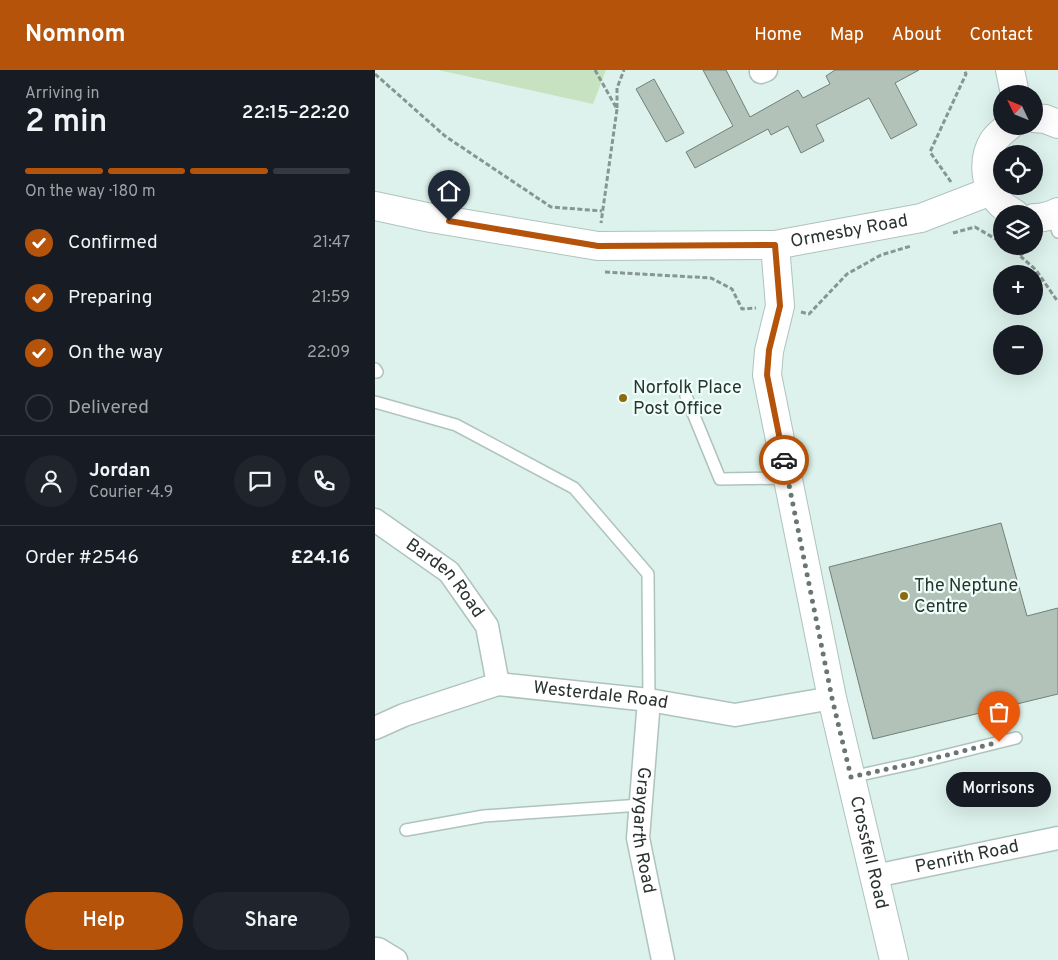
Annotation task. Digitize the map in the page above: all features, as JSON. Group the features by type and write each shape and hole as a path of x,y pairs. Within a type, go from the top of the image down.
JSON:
{"street":[{"path":"1010,70 1013,85"},
{"path":"1043,119 1058,124"},
{"path":"999,135 989,151 985,170 991,191 1002,205"},
{"name":"Ormesby Road","path":"375,206 431,218 598,246 775,245 921,218 991,191"},
{"name":"Crossfell Road","path":"775,245 780,306 769,350 767,375 832,698 894,960"},
{"name":"Barden Road","path":"375,520 449,572 487,626 498,684"},
{"name":"Westerdale Road","path":"375,728 404,715 498,684 649,700 735,715 832,698"},
{"name":"Graygarth Road","path":"649,700 638,838 663,960"},
{"name":"Penrith Road","path":"875,876 1058,838"},
{"path":"375,949 396,960"}],"lane":[{"path":"686,396 720,479 788,478"},
{"path":"375,402 456,425 574,488 648,574 649,700"},
{"path":"851,777 1017,738"},
{"path":"406,830 484,816 641,805"}],"path":[{"path":"595,70 617,109"},
{"path":"598,246 617,109 617,88 624,70"},
{"path":"963,202 930,152 966,74 964,70"},
{"path":"375,74 445,136 551,207 602,211"},
{"path":"1020,256 1036,270 1058,302"}],"green space":[{"path":"438,70 606,70 593,104"}],"building":[{"path":"703,70 726,70 750,117 798,90 803,98 830,84 826,76 835,70 919,70 895,83 917,125 891,139 869,98 816,125 824,141 801,153 788,126 771,135 768,129 695,168 686,152 733,126"},
{"path":"654,79 684,133 666,142 636,89"},
{"path":"1001,523 1027,616 1058,608 1058,694 873,739 829,567"}],"way so far":[{"path":"784,460 832,698 851,777 999,742"}],"place":[{"name":"Norfolk Place Post Office","path":"623,398"},
{"name":"The Neptune Centre","path":"904,596"},
{"name":"Morrisons","path":"999,742"}],"route":[{"path":"449,221 598,246 775,245 780,306 769,350 767,375 784,460"}]}
